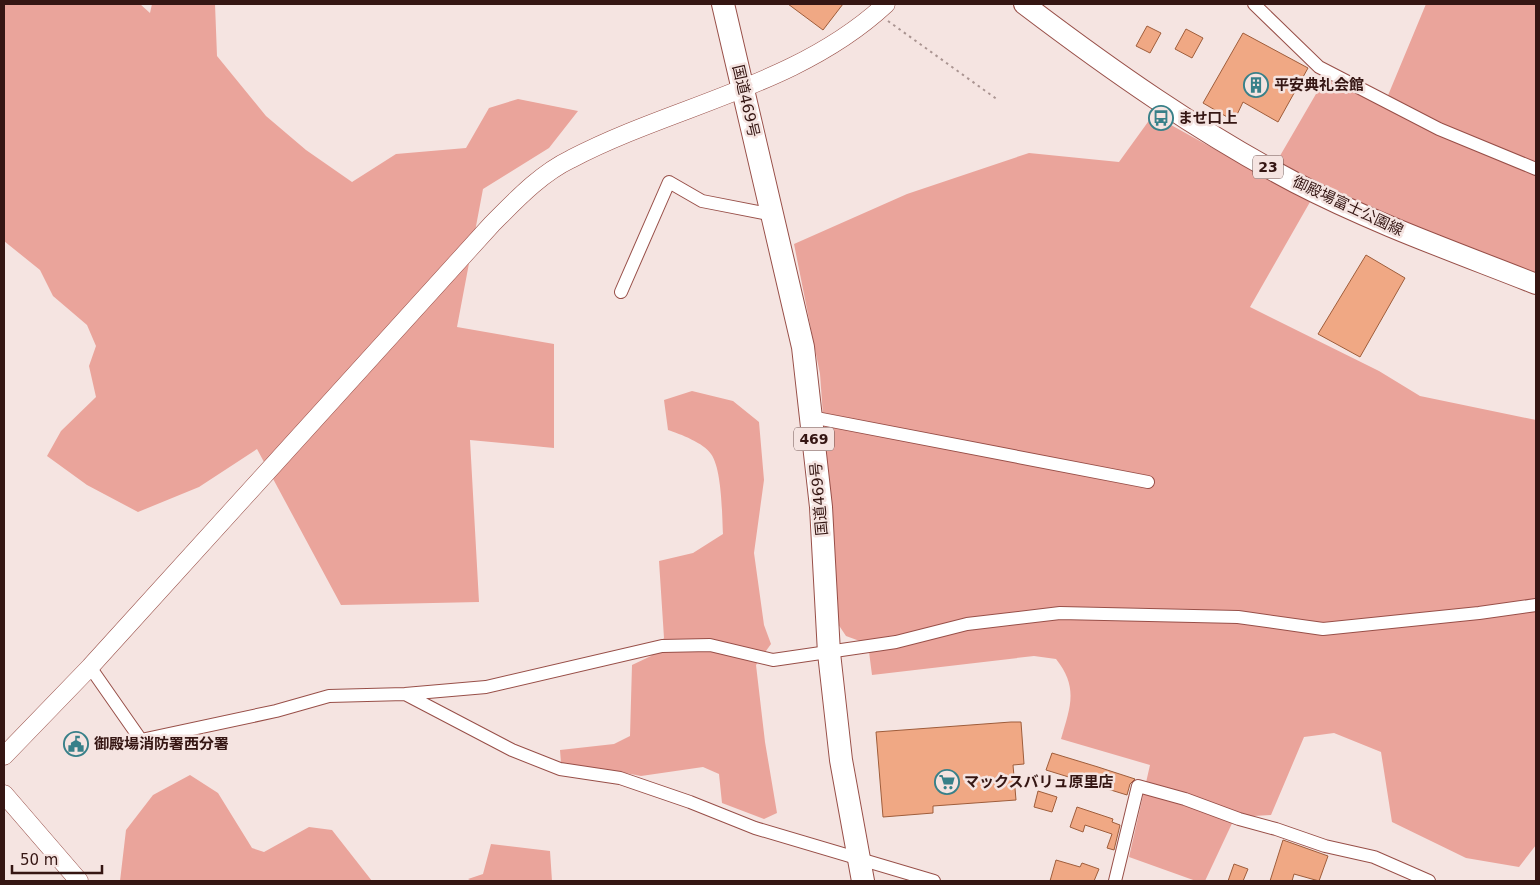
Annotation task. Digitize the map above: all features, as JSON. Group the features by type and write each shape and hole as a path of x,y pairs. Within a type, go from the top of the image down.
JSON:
{"highway":[{"name":"国道469号","path":"723,4 774,215 803,346 821,507 829,653 841,760 862,871"}],"main road":[{"name":"御殿場富士公園線","path":"1024,4 1151,97 1219,140 1296,183 1388,227 1536,284"}],"street":[{"path":"1254,4 1319,67 1440,129 1536,169"},
{"path":"4,756 90,667 492,224 525,191 569,160 642,126 743,89 820,53 881,8"},
{"path":"620,292 669,182 702,201 774,215"},
{"path":"811,417 1148,482"},
{"path":"90,667 141,740 276,711 329,696 405,694 486,687 662,646 710,645 773,660 896,642 967,624 1060,613 1238,617 1323,629 1479,614 1536,605"},
{"path":"405,694 512,750 560,770 620,778 690,802 862,871 934,881"},
{"path":"1115,881 1138,786 1185,799 1239,819 1276,829 1325,846 1374,857 1429,881"},
{"path":"4,794 79,881"}],"path":[{"path":"881,8 998,100"}],"shaded area":[{"path":"4,4 140,4 150,13 152,4 215,4 217,56 266,116 306,150 352,182 396,154 466,148 489,108 518,99 578,111 549,148 483,189 457,327 554,344 554,448 470,440 479,602 341,605 257,449 199,487 138,512 87,485 47,456 61,431 96,397 89,366 96,346 87,325 53,296 40,270 4,241"},
{"path":"1426,4 1536,4 1536,274 1379,213 1334,192 1277,161 1327,75 1384,105"},
{"path":"1153,115 1310,202 1250,307 1379,371 1420,396 1536,420 1536,845 1519,867 1466,858 1392,822 1381,752 1334,733 1304,737 1271,815 1235,817 1205,881 1196,881 1129,857 1150,765 1061,739 1069,707 1070,689 1068,679 1056,659 1034,656 872,675 868,644 846,636 838,624 820,374 794,244 907,194 1029,153 1119,162"},
{"path":"692,391 733,401 759,422 764,480 754,553 764,625 771,644 756,665 765,742 777,813 764,819 722,803 719,774 703,767 641,776 610,770 573,768 561,763 560,750 614,744 630,736 632,665 651,656 664,638 659,561 693,553 723,534 722,504 715,461 708,450 685,436 668,430 664,400"},
{"path":"190,775 218,793 252,848 264,852 309,827 332,830 372,881 120,881 126,830 153,795"},
{"path":"491,844 550,851 552,881 472,881 468,879 483,874"}],"building":[{"path":"788,4 843,4 823,30"},
{"path":"1147,26 1161,33 1150,53 1136,46"},
{"path":"1186,29 1203,38 1192,58 1175,49"},
{"name":"平安典礼会館","path":"1243,33 1308,68 1278,122 1243,102 1234,121 1203,103"},
{"path":"1366,255 1405,278 1360,357 1318,334"},
{"name":"マックスバリュ原里店","path":"1021,722 1024,764 1013,765 1016,800 933,806 933,813 883,817 876,732"},
{"path":"1052,753 1135,779 1130,784 1127,795 1046,770"},
{"path":"1038,791 1057,797 1052,812 1034,807"},
{"path":"1077,807 1113,819 1112,822 1120,825 1114,850 1107,848 1112,834 1085,825 1083,832 1070,827"},
{"path":"1283,840 1328,856 1319,881 1294,874 1292,881 1270,881"},
{"path":"1056,860 1080,867 1082,863 1099,869 1094,881 1050,881"},
{"path":"1234,864 1248,869 1243,881 1228,881"}],"place":[{"name":"平安典礼会館","path":"1256,85"},
{"name":"ませ口上","path":"1161,118"},
{"name":"御殿場消防署西分署","path":"76,744"},
{"name":"マックスバリュ原里店","path":"947,782"}]}
